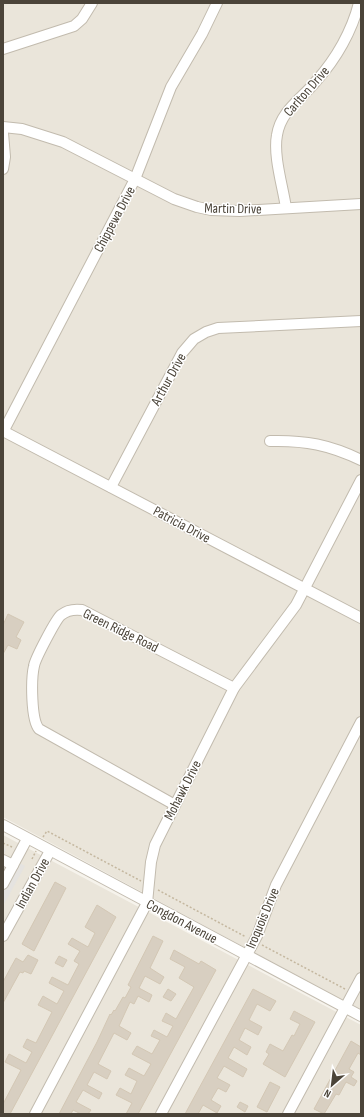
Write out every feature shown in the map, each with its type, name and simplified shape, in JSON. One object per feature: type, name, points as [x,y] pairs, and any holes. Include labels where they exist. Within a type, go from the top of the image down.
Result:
[{"type":"street","points":[[3,49],[74,26],[82,19],[92,3]]},
{"type":"street","name":"Chippewa Drive","points":[[3,431],[135,179],[171,87],[202,34],[217,3]]},
{"type":"street","name":"Carlton Drive","points":[[286,208],[276,146],[279,125],[285,113],[311,88],[328,66],[352,25],[359,3]]},
{"type":"street","name":"Martin Drive","points":[[3,127],[36,132],[64,142],[174,199],[211,210],[240,211],[361,204]]},
{"type":"street","points":[[3,133],[5,157],[3,169]]},
{"type":"street","name":"Arthur Drive","points":[[111,487],[178,359],[194,339],[206,332],[218,328],[361,321]]},
{"type":"street","name":"Patricia Drive","points":[[3,431],[361,618]]},
{"type":"street","points":[[270,441],[320,444],[336,448],[361,460]]},
{"type":"street","name":"Mohawk Drive","points":[[34,1114],[147,903],[153,851],[234,688],[289,616],[305,589],[361,480]]},
{"type":"street","name":"Green Ridge Road","points":[[175,805],[39,729],[34,718],[33,670],[37,659],[61,615],[71,610],[82,610],[234,688]]},
{"type":"street","name":"Iroquois Drive","points":[[161,1114],[262,926],[276,885],[361,722]]},
{"type":"street","name":"Congdon Avenue","points":[[3,825],[361,1016]]},
{"type":"street","points":[[3,884],[27,839]]},
{"type":"street","name":"Indian Drive","points":[[3,936],[50,851]]},
{"type":"street","points":[[3,860],[13,865]]},
{"type":"street","points":[[288,1114],[361,978]]},
{"type":"path","points":[[43,838],[47,831],[138,880]]},
{"type":"path","points":[[3,843],[16,849]]},
{"type":"path","points":[[32,859],[36,851]]},
{"type":"path","points":[[158,890],[249,938]]},
{"type":"path","points":[[260,944],[346,990]]},
{"type":"shaded area","points":[[3,3],[361,3],[361,1010],[3,817]]},
{"type":"shaded area","points":[[3,835],[361,1025],[361,1114],[3,1114]]},
{"type":"shaded area","points":[[3,848],[6,849],[4,854],[25,866],[3,906],[4,871]]},
{"type":"building","points":[[8,614],[24,622],[16,637],[21,640],[17,649],[8,645],[3,654],[3,625]]},
{"type":"building","points":[[55,882],[66,888],[34,951],[22,944]]},
{"type":"building","points":[[97,905],[116,917],[10,1114],[3,1114],[3,1104],[21,1070],[5,1062],[9,1054],[26,1063],[32,1052],[23,1047],[27,1039],[36,1043],[52,1012],[38,1005],[43,996],[57,1004],[64,991],[49,983],[52,977],[68,985],[79,964],[74,961],[80,951],[68,944],[72,938],[88,947],[95,933],[85,927]]},
{"type":"building","points":[[153,936],[163,941],[150,968],[164,977],[160,984],[145,976],[139,988],[152,995],[149,1002],[138,996],[134,1004],[130,1002],[119,1026],[131,1033],[127,1040],[114,1033],[98,1064],[111,1071],[107,1079],[94,1072],[87,1085],[102,1093],[99,1099],[83,1090],[76,1102],[91,1110],[88,1114],[81,1114],[73,1110],[71,1114],[59,1114],[110,1014],[111,1015],[114,1010],[115,1011],[131,987],[128,985]]},
{"type":"building","points":[[174,950],[199,964],[201,961],[216,970],[138,1114],[126,1114],[132,1103],[116,1095],[120,1088],[131,1094],[137,1081],[125,1075],[129,1068],[144,1076],[151,1064],[132,1054],[137,1046],[152,1054],[160,1040],[151,1036],[154,1030],[167,1037],[173,1026],[162,1021],[166,1013],[176,1019],[194,987],[179,978],[185,967],[170,959]]},
{"type":"building","points":[[28,955],[38,960],[31,974],[24,971],[23,973],[20,972],[3,1003],[3,982],[16,958],[23,962]]},
{"type":"building","points":[[59,956],[67,960],[63,967],[55,963]]},
{"type":"building","points":[[168,989],[176,994],[171,1001],[163,997]]},
{"type":"building","points":[[253,989],[276,1001],[270,1011],[257,1004],[249,1020],[262,1027],[258,1035],[245,1028],[239,1040],[251,1047],[247,1055],[234,1047],[228,1058],[247,1069],[243,1077],[224,1066],[217,1078],[230,1085],[226,1092],[218,1088],[211,1100],[221,1106],[217,1113],[203,1105],[198,1114],[185,1114]]},
{"type":"building","points":[[294,1011],[315,1022],[285,1077],[263,1064],[269,1054],[266,1052],[270,1044],[283,1051],[292,1035],[294,1036],[300,1024],[290,1019]]},
{"type":"building","points":[[351,1041],[361,1047],[361,1055],[358,1053],[349,1069],[354,1072],[351,1077],[357,1081],[354,1086],[346,1082],[339,1095],[336,1094],[324,1114],[314,1109]]},
{"type":"building","points":[[270,1082],[280,1087],[267,1112],[257,1107]]},
{"type":"building","points":[[240,1102],[248,1106],[245,1112],[237,1107]]}]
